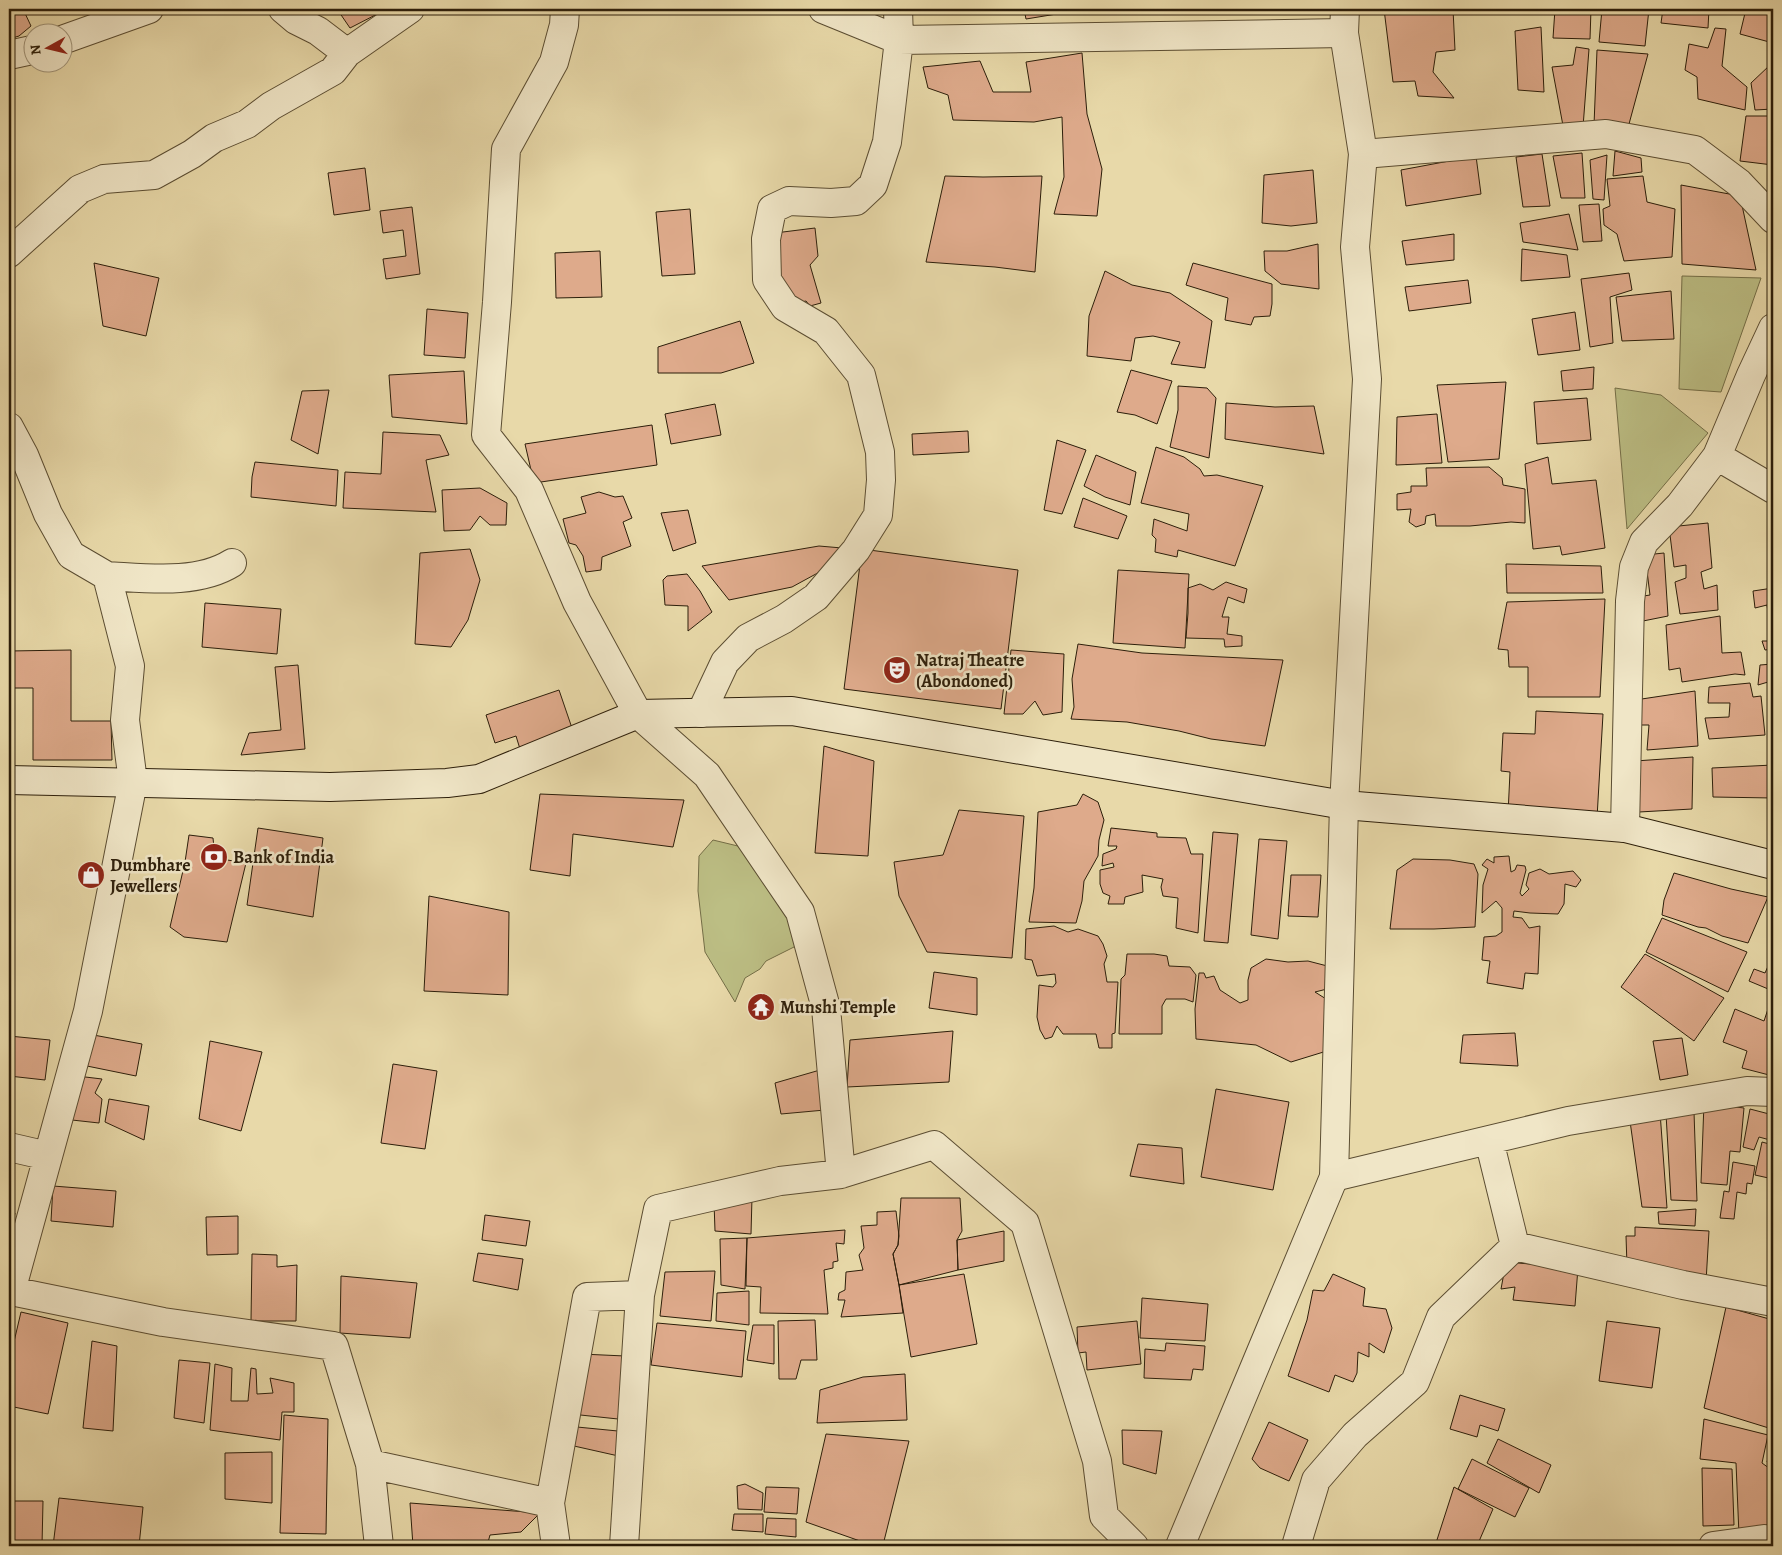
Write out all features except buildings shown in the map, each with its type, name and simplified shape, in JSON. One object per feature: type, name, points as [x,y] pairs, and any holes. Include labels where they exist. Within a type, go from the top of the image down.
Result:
[{"type":"street","points":[[72,36],[149,9]]},
{"type":"street","points":[[283,9],[296,20],[318,31],[347,53]]},
{"type":"street","points":[[9,253],[80,189],[104,179],[154,175],[192,154],[214,138],[247,124],[271,106],[333,71],[347,53],[410,9]]},
{"type":"street","points":[[565,9],[564,25],[554,62],[506,149],[497,302],[486,435],[529,490],[577,602],[638,714],[706,775],[800,912],[826,1008],[842,1174]]},
{"type":"street","points":[[823,9],[899,40],[1344,21],[1363,154],[1355,247],[1367,379],[1344,805],[1334,1177],[1180,1546]]},
{"type":"street","points":[[701,713],[725,662],[748,638],[784,619],[816,597],[856,550],[878,515],[881,480],[880,452],[861,375],[826,331],[785,307],[766,280],[766,239],[772,209],[789,201],[831,203],[856,201],[873,184],[887,142],[899,40],[898,9]]},
{"type":"street","points":[[9,54],[22,52]]},
{"type":"street","points":[[1363,154],[1606,134],[1695,150],[1738,183],[1773,219]]},
{"type":"street","points":[[1625,828],[1630,601],[1634,567],[1644,542],[1680,505],[1717,456],[1773,328]]},
{"type":"street","points":[[9,427],[24,454],[48,514],[72,555],[107,576],[167,580],[206,574],[232,563]]},
{"type":"street","points":[[1717,456],[1773,489]]},
{"type":"street","points":[[107,576],[130,666],[125,720],[133,782],[88,1011],[10,1294],[163,1322],[334,1346],[370,1464],[379,1546]]},
{"type":"street","points":[[9,780],[330,787],[448,783],[479,779],[638,714],[792,711],[1344,805],[1625,828],[1773,865]]},
{"type":"street","points":[[1334,1177],[1568,1121],[1747,1091],[1773,1092]]},
{"type":"street","points":[[1489,1140],[1515,1246]]},
{"type":"street","points":[[624,1546],[640,1295],[658,1209],[780,1181],[842,1174],[934,1145],[1025,1223],[1097,1461],[1104,1516],[1134,1546]]},
{"type":"street","points":[[9,1147],[48,1156]]},
{"type":"street","points":[[1515,1246],[1683,1285],[1773,1302]]},
{"type":"street","points":[[1296,1546],[1316,1480],[1354,1435],[1415,1382],[1441,1317],[1515,1246]]},
{"type":"street","points":[[556,1546],[550,1503],[587,1297],[640,1295]]},
{"type":"street","points":[[370,1464],[550,1503]]},
{"type":"street","points":[[1713,1546],[1764,1539],[1773,1541]]},
{"type":"green space","points":[[1682,276],[1761,278],[1721,392],[1679,389]]},
{"type":"green space","points":[[1615,388],[1661,395],[1708,433],[1627,529]]},
{"type":"green space","points":[[713,840],[742,847],[762,864],[800,940],[794,947],[766,961],[760,969],[745,978],[735,1002],[705,952],[698,891],[699,856]]},
{"type":"place","name":"Natraj Theatre (Abondoned)","points":[[897,670]]},
{"type":"place","name":"Bank of India","points":[[214,857]]},
{"type":"place","name":"Dumbhare Jewellers","points":[[91,875]]},
{"type":"place","name":"Munshi Temple","points":[[761,1007]]}]
